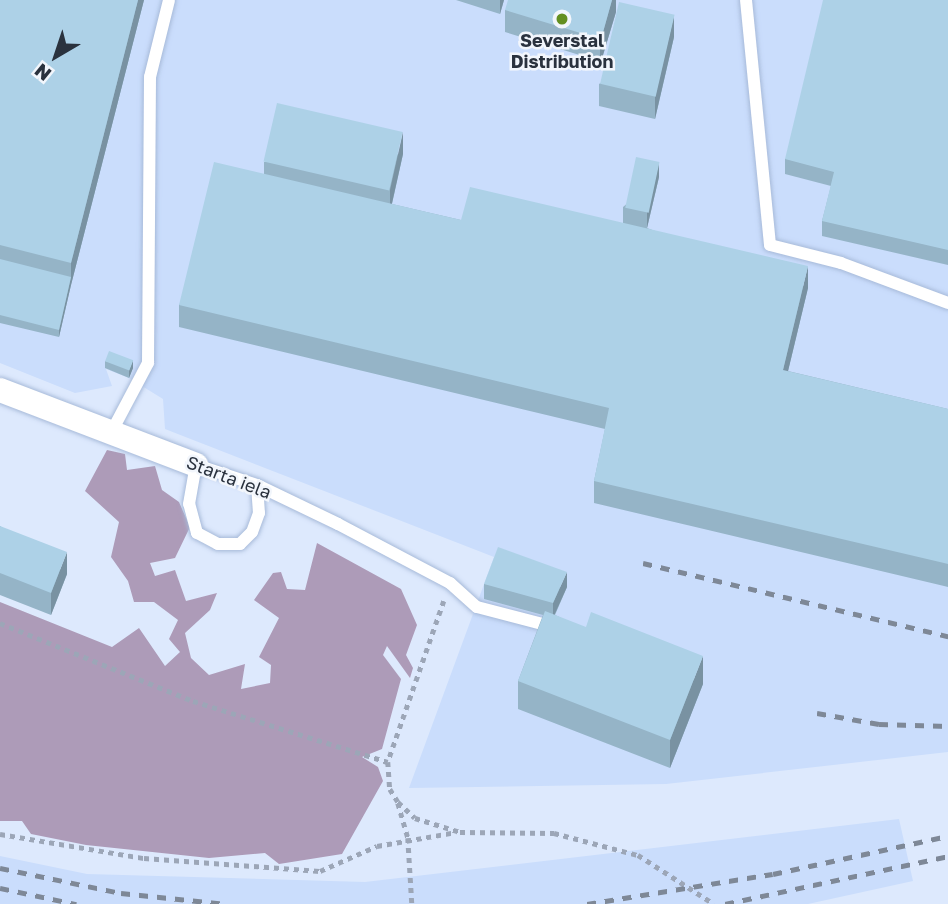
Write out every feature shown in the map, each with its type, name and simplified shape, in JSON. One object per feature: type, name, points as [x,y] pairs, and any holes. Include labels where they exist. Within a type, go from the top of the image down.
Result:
[{"type":"street","name":"Starta iela","points":[[0,390],[196,465]]},
{"type":"lane","points":[[112,431],[148,363],[150,77],[169,0]]},
{"type":"lane","points":[[746,0],[770,245],[841,263],[948,303]]},
{"type":"lane","points":[[196,465],[189,504],[197,533],[218,544],[240,544],[252,533],[259,513],[257,485]]},
{"type":"lane","name":"Starta iela","points":[[196,465],[257,485],[450,583],[477,607],[565,630]]},
{"type":"path","points":[[450,583],[388,762],[390,789],[398,802],[415,818],[460,832]]},
{"type":"path","points":[[0,623],[193,701],[388,762]]},
{"type":"path","points":[[398,802],[408,838],[412,904]]},
{"type":"path","points":[[0,834],[144,858],[320,871],[408,838],[460,832],[554,833],[638,855],[715,904]]},
{"type":"shaded area","points":[[0,0],[948,0],[948,752],[666,784],[409,788],[494,557],[165,429],[163,399],[129,378],[106,369],[112,386],[75,393],[0,363]]},
{"type":"shaded area","points":[[107,450],[125,454],[127,470],[155,466],[162,490],[179,502],[190,527],[175,558],[150,563],[155,576],[175,570],[186,601],[217,593],[210,610],[185,633],[191,658],[209,675],[245,664],[241,689],[270,683],[271,665],[259,657],[279,618],[254,600],[273,573],[281,572],[287,589],[305,590],[317,543],[401,589],[417,625],[406,655],[413,668],[410,678],[387,646],[383,655],[401,679],[382,749],[362,757],[378,767],[383,781],[342,854],[279,864],[265,853],[209,858],[86,845],[31,834],[22,821],[0,821],[0,602],[112,647],[139,628],[165,666],[180,652],[169,639],[178,620],[154,602],[134,602],[128,581],[111,557],[119,522],[85,491]]},
{"type":"shaded area","points":[[899,819],[913,881],[808,904],[0,904],[0,856],[87,874],[365,882]]},
{"type":"building","points":[[0,0],[138,0],[71,263],[0,245]]},
{"type":"building","points":[[508,0],[612,0],[600,43],[586,38],[587,35],[505,10]]},
{"type":"building","points":[[823,0],[948,0],[948,250],[822,221],[834,172],[785,159]]},
{"type":"building","points":[[619,2],[675,15],[656,97],[600,84]]},
{"type":"building","points":[[277,103],[403,132],[389,190],[264,161]]},
{"type":"building","points":[[636,157],[659,162],[649,213],[625,208]]},
{"type":"building","points":[[214,162],[461,220],[470,187],[808,266],[783,370],[948,409],[948,564],[594,481],[609,408],[179,305]]},
{"type":"building","points":[[0,259],[71,277],[59,330],[0,315]]},
{"type":"building","points":[[109,351],[133,360],[129,371],[105,361]]},
{"type":"building","points":[[0,526],[67,552],[51,593],[0,573]]},
{"type":"building","points":[[498,547],[567,572],[553,603],[484,584]]},
{"type":"building","points":[[545,611],[586,627],[591,612],[703,656],[670,740],[518,681]]},
{"type":"railway","points":[[643,563],[948,636]]},
{"type":"railway","points":[[817,713],[879,724],[948,726]]},
{"type":"railway","points":[[587,904],[773,874],[948,836]]},
{"type":"railway","points":[[725,904],[948,856]]},
{"type":"railway","points":[[0,868],[121,893],[226,904]]},
{"type":"railway","points":[[0,888],[76,904]]},
{"type":"place","name":"Severstal Distribution","points":[[562,19]]}]
